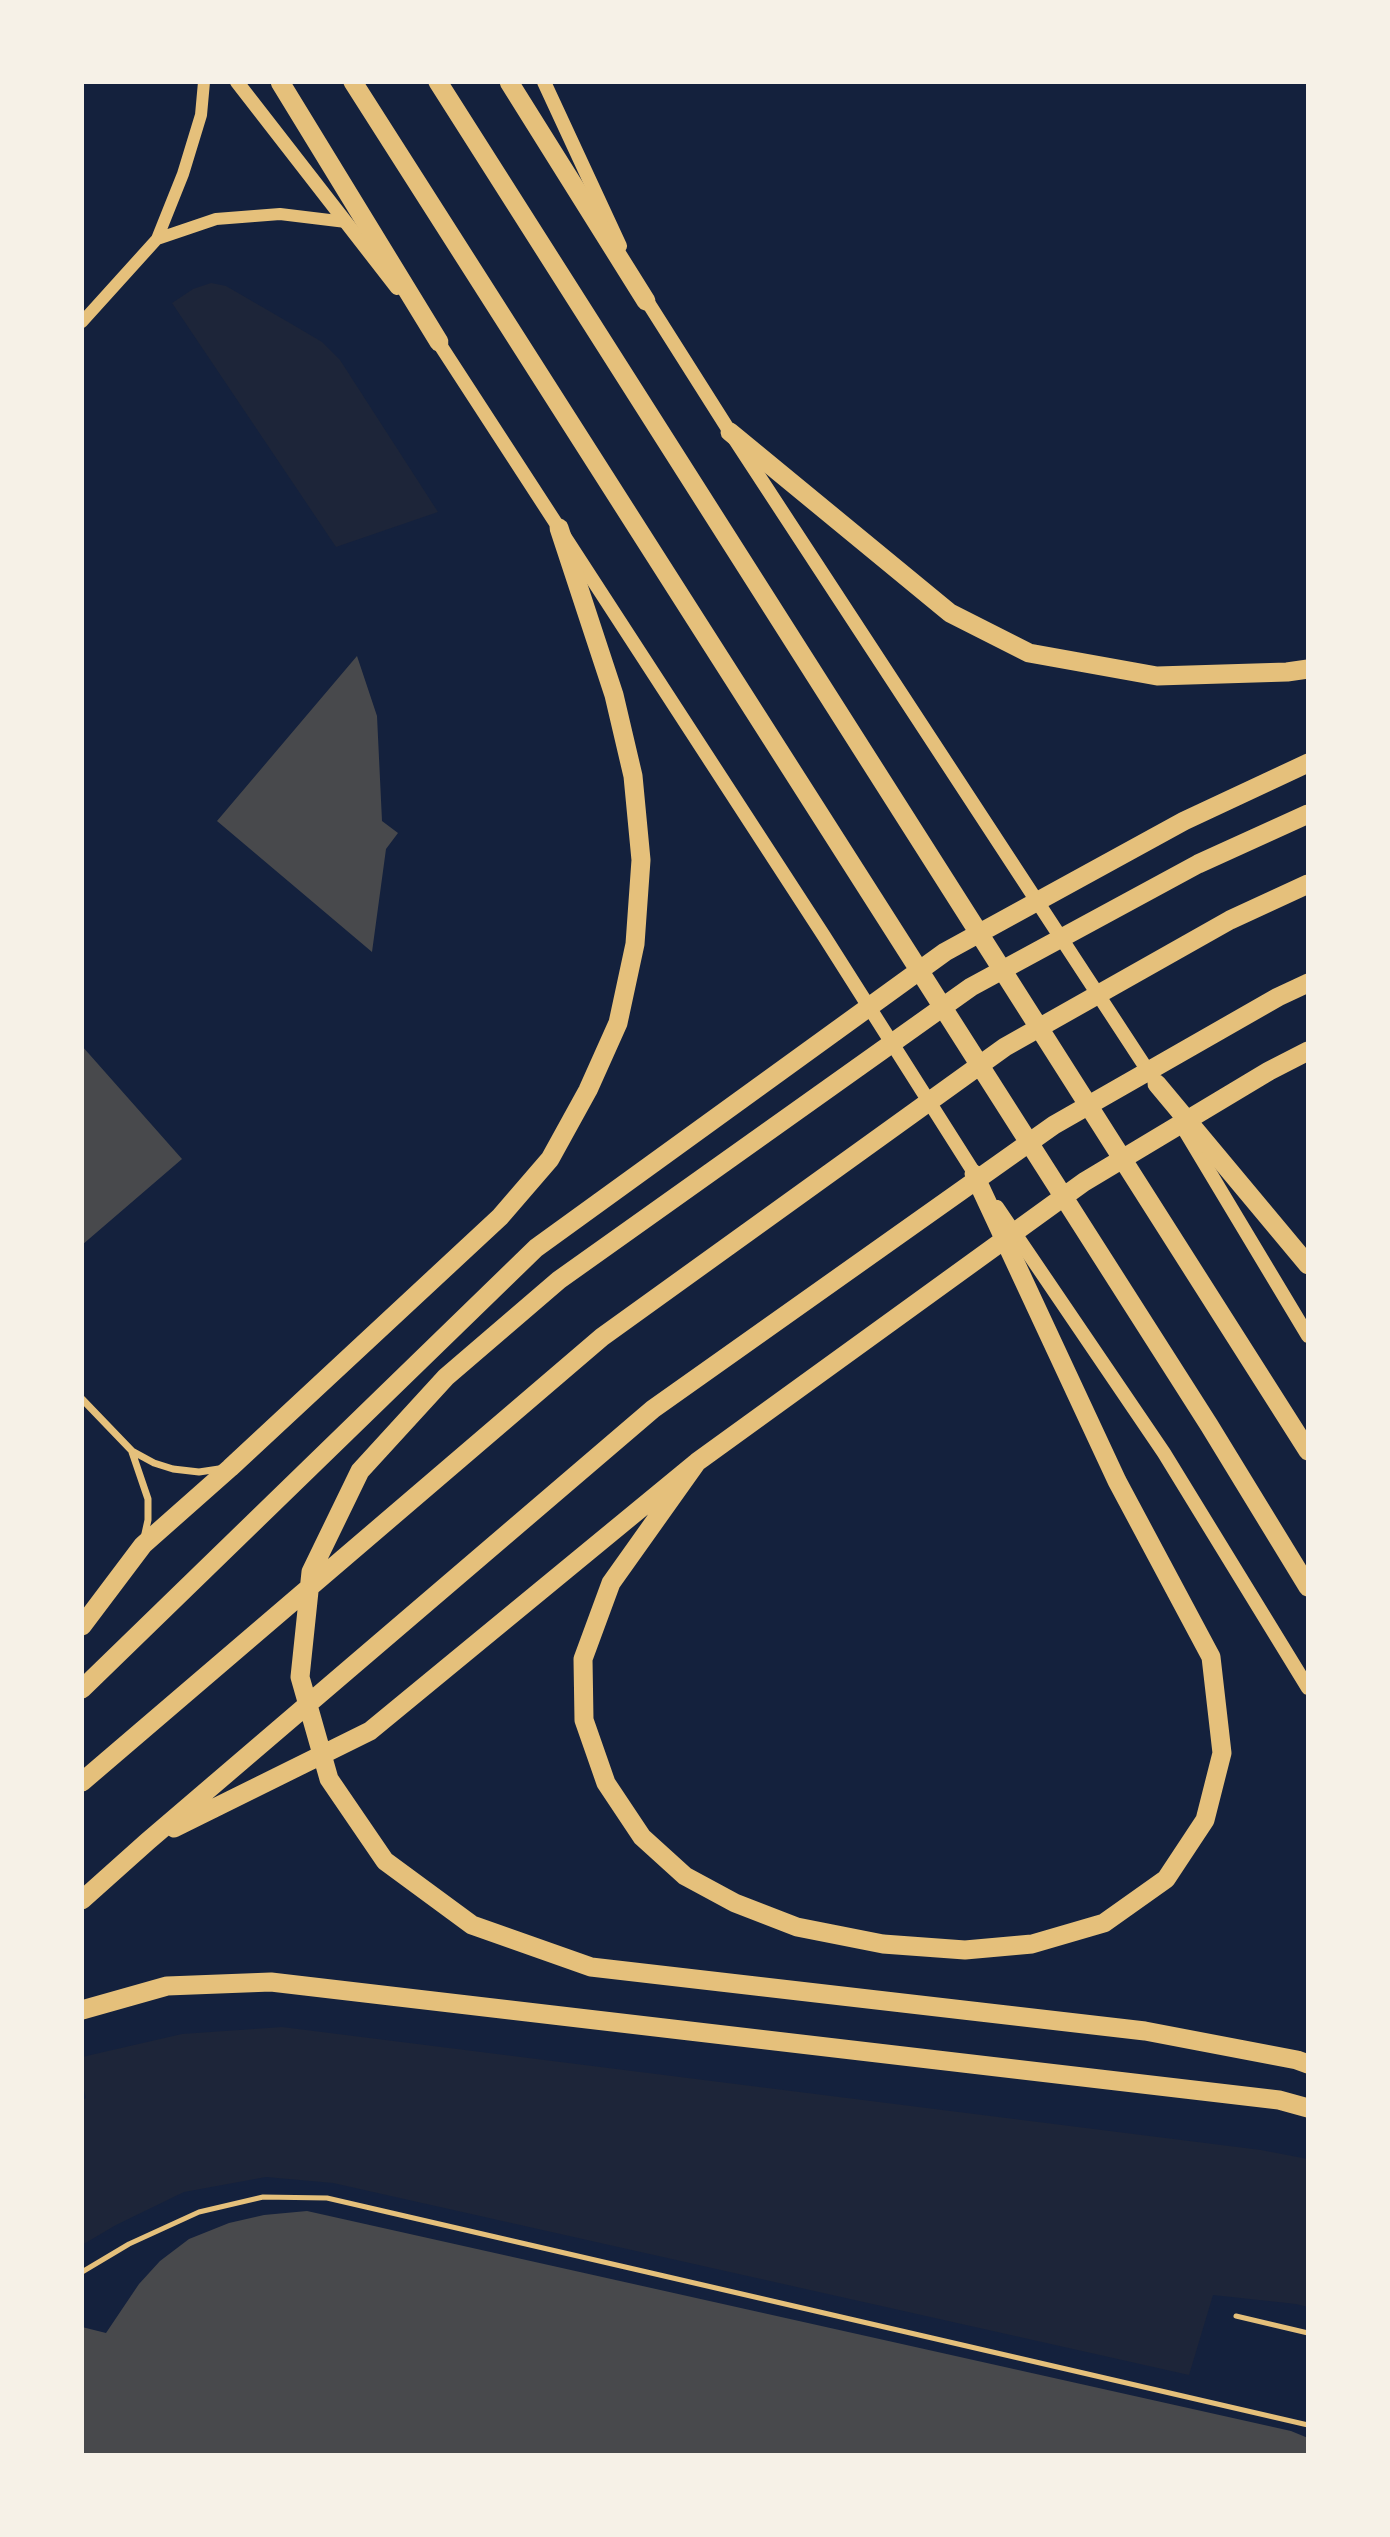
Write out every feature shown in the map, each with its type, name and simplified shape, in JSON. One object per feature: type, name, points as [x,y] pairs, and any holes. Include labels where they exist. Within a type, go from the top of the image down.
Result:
[{"type":"highway","points":[[280,82],[439,342]]},
{"type":"highway","points":[[353,82],[1209,1425],[1308,1587]]},
{"type":"highway","points":[[438,82],[1308,1451]]},
{"type":"highway","points":[[509,82],[646,301]]},
{"type":"highway","points":[[730,432],[950,613],[1029,653],[1157,676],[1287,672],[1308,668]]},
{"type":"highway","points":[[82,1626],[143,1545],[230,1468],[500,1217],[550,1159],[588,1090],[618,1023],[635,944],[641,860],[633,776],[614,695],[559,528]]},
{"type":"highway","points":[[82,1689],[536,1248],[945,952],[1184,821],[1308,763]]},
{"type":"highway","points":[[1308,814],[1198,864],[971,987],[559,1280],[446,1377],[360,1471],[311,1572],[300,1677],[329,1779],[385,1861],[472,1925],[591,1967],[1145,2031],[1308,2064]]},
{"type":"highway","points":[[82,1782],[602,1337],[1005,1047],[1230,920],[1308,884]]},
{"type":"highway","points":[[82,1900],[653,1409],[1054,1125],[1278,997],[1308,983]]},
{"type":"highway","points":[[148,1841],[370,1731],[696,1462],[1084,1182],[1269,1071],[1308,1051]]},
{"type":"highway","points":[[1157,1084],[1308,1265]]},
{"type":"highway","points":[[696,1462],[611,1583],[583,1659],[584,1720],[606,1783],[642,1837],[685,1877],[735,1903],[797,1927],[883,1944],[965,1950],[1032,1944],[1104,1923],[1166,1879],[1205,1820],[1222,1753],[1211,1657],[1117,1481],[974,1174]]},
{"type":"highway","points":[[82,2010],[167,1986],[271,1982],[1279,2100],[1308,2108]]},
{"type":"main road","points":[[237,82],[439,342],[824,936],[974,1174],[1164,1453],[1308,1688]]},
{"type":"main road","points":[[544,82],[646,301],[1157,1084],[1308,1336]]},
{"type":"street","points":[[82,322],[157,239],[183,174],[201,115],[204,82]]},
{"type":"street","points":[[157,239],[216,219],[280,214],[346,222]]},
{"type":"street","points":[[82,1399],[132,1451],[154,1464],[199,1472],[230,1468]]},
{"type":"street","points":[[132,1451],[148,1499],[148,1520],[143,1545]]},
{"type":"lane","points":[[82,2272],[129,2244],[199,2212],[263,2197],[327,2197],[1308,2424]]},
{"type":"lane","points":[[1236,2316],[1308,2333]]},
{"type":"shaded area","points":[[211,283],[226,286],[322,342],[340,360],[438,512],[336,547],[172,303],[193,289]]},
{"type":"shaded area","points":[[282,2027],[1261,2150],[1308,2159],[1308,2307],[1213,2295],[1189,2375],[333,2183],[266,2177],[184,2192],[82,2245],[82,2100],[86,2098],[82,2084],[82,2057],[182,2034]]},
{"type":"building","points":[[357,656],[377,716],[382,821],[398,833],[386,849],[372,952],[217,821]]},
{"type":"building","points":[[82,1046],[182,1159],[82,1245]]},
{"type":"building","points":[[307,2211],[1291,2431],[1308,2438],[1308,2455],[82,2455],[82,2327],[106,2333],[139,2284],[160,2261],[189,2239],[229,2223],[264,2215]]}]
